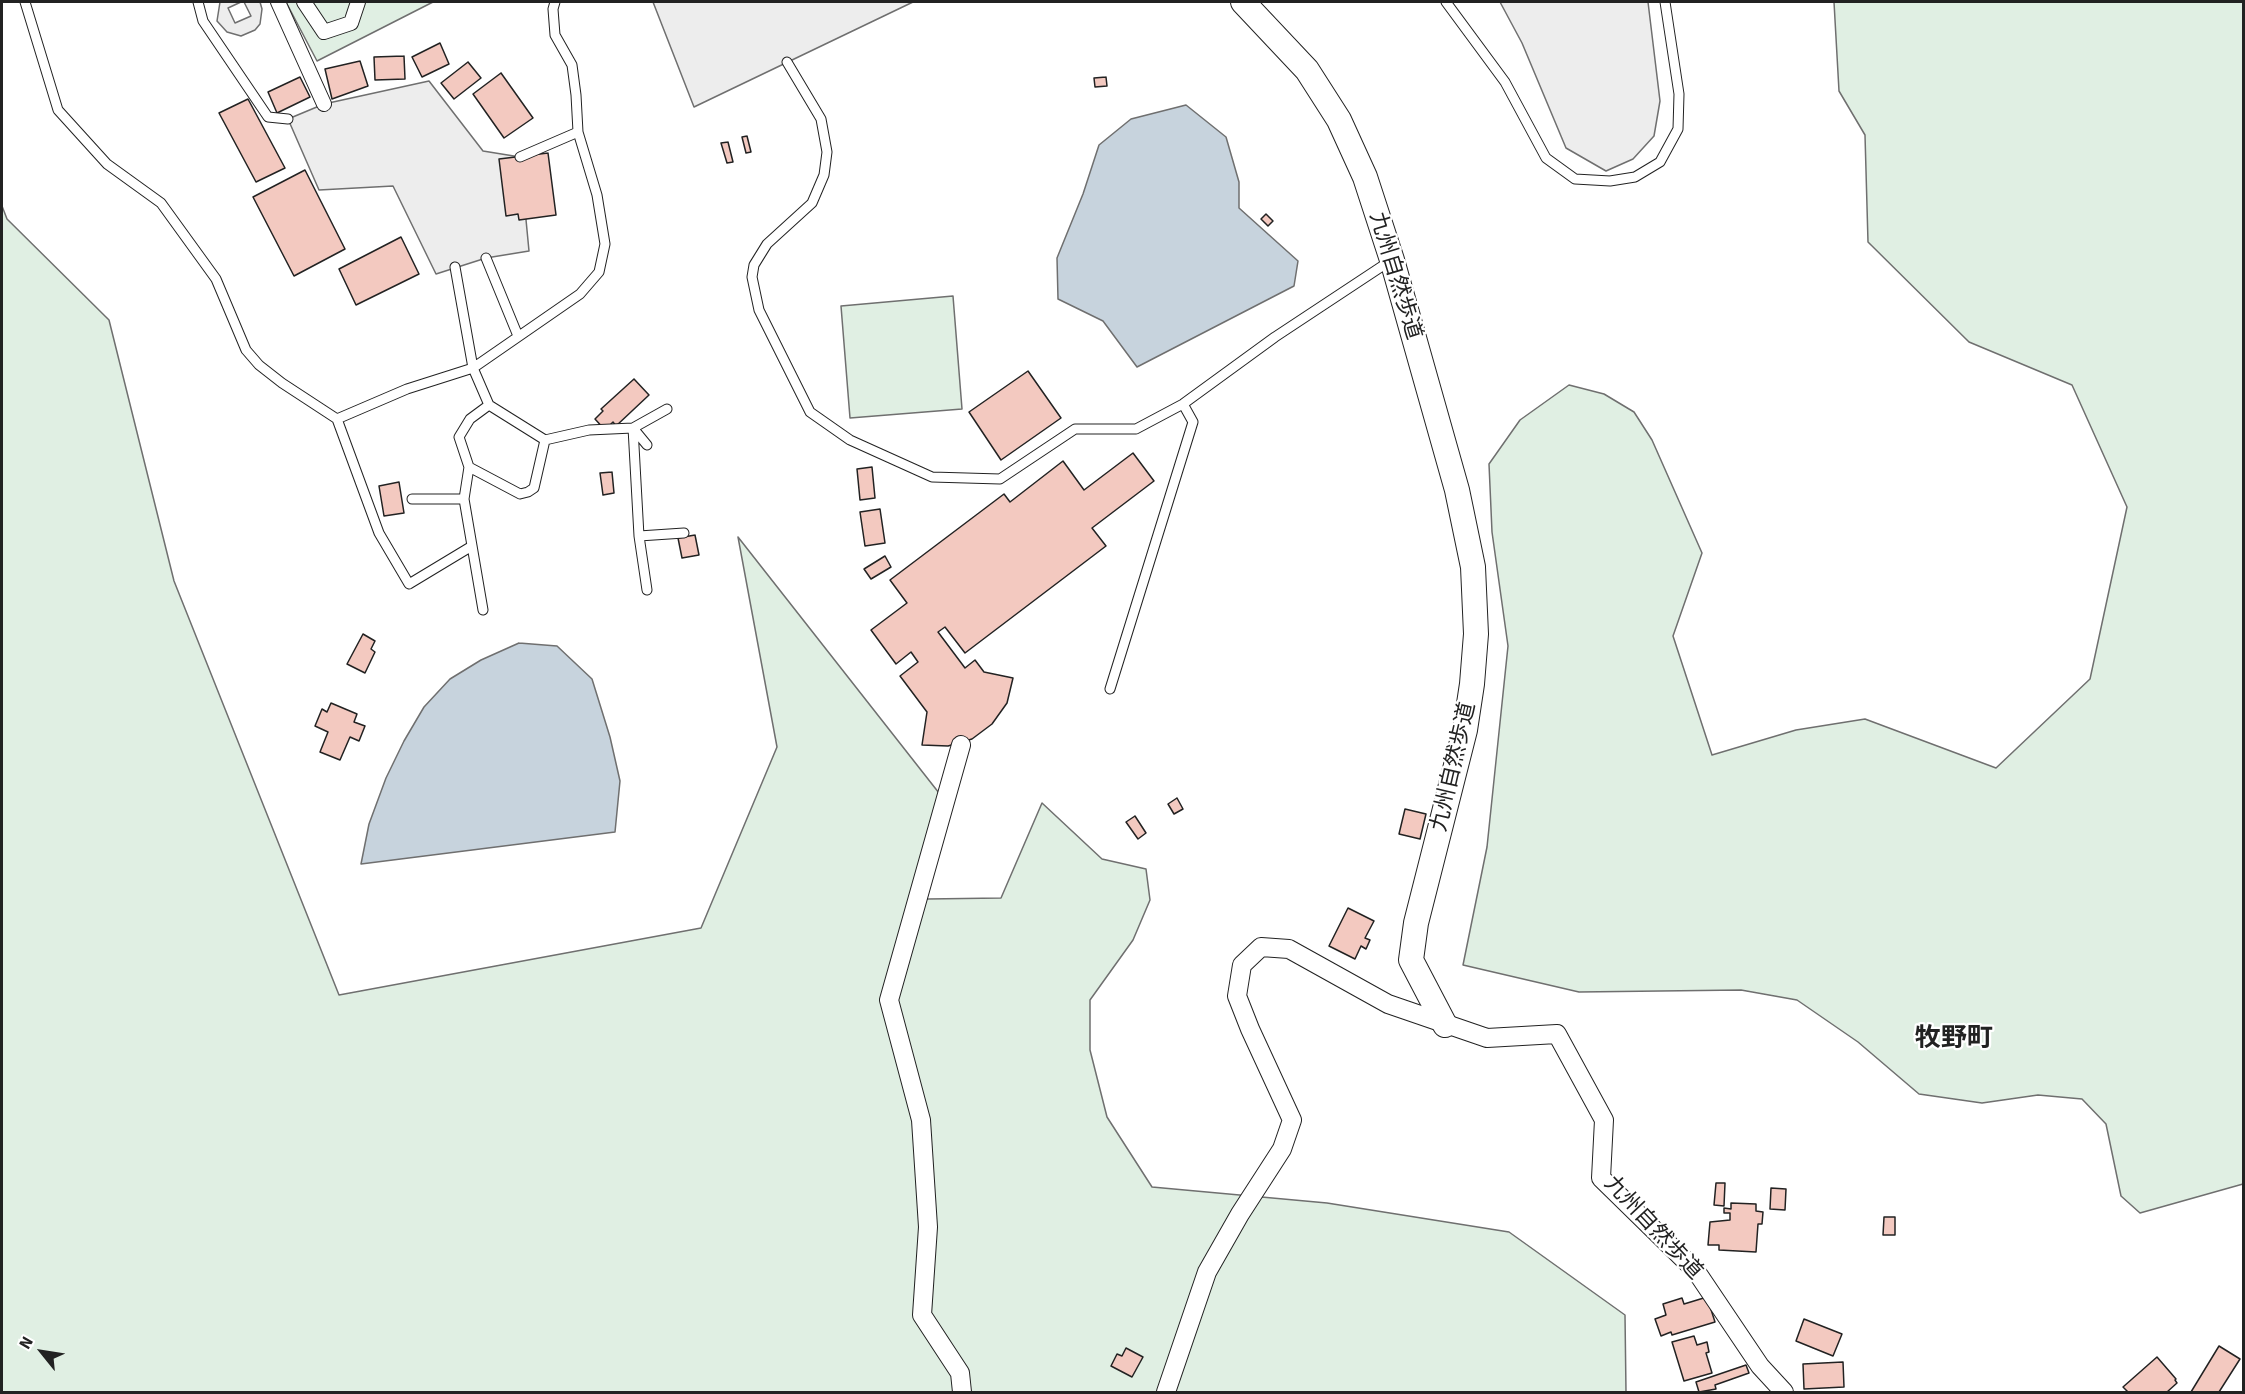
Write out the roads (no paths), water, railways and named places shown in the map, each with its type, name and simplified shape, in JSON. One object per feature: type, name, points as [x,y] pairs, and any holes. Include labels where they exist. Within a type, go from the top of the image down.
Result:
[{"type":"street","points":[[278,2],[324,105]]},
{"type":"street","points":[[303,2],[324,32],[351,23],[358,2]]},
{"type":"street","name":"九州自然歩道","points":[[1243,2],[1307,69],[1339,120],[1365,177],[1392,260],[1457,490],[1473,567],[1476,634],[1465,730],[1416,923],[1411,960],[1445,1025],[1487,1038],[1557,1034],[1604,1120],[1601,1178],[1696,1271],[1760,1366],[1784,1392]]},
{"type":"street","points":[[961,745],[889,1000],[921,1120],[928,1227],[922,1315],[960,1373],[962,1392]]},
{"type":"street","points":[[1166,1392],[1207,1272],[1240,1214],[1282,1149],[1292,1120],[1237,996],[1242,965],[1261,947],[1289,949],[1388,1004],[1445,1025]]},
{"type":"lane","points":[[25,2],[58,110],[107,164],[161,203],[216,279],[246,350],[259,365],[337,419],[379,533],[409,585],[472,546]]},
{"type":"lane","points":[[198,2],[203,21],[268,117],[288,119]]},
{"type":"lane","points":[[337,419],[406,388],[473,368],[580,294],[598,272],[605,244],[597,195],[578,132],[572,65],[555,35],[553,9],[555,2]]},
{"type":"lane","points":[[1446,2],[1505,82],[1546,158],[1575,179],[1610,181],[1635,177],[1660,162],[1678,129],[1679,94],[1665,2]]},
{"type":"lane","points":[[788,62],[821,119],[827,152],[824,175],[812,202],[759,254],[754,265],[752,277],[759,310],[810,412],[849,440],[932,477],[1000,479],[1075,429],[1136,429],[1183,404],[1275,337],[1392,260]]},
{"type":"lane","points":[[520,157],[578,132]]},
{"type":"lane","points":[[486,258],[518,336]]},
{"type":"lane","points":[[455,267],[473,368],[489,405],[545,440],[589,430],[633,428],[667,409]]},
{"type":"lane","points":[[1110,689],[1193,422],[1183,404]]},
{"type":"lane","points":[[483,610],[464,499],[469,467],[459,437],[470,419],[489,405]]},
{"type":"lane","points":[[633,428],[647,445]]},
{"type":"lane","points":[[633,428],[639,536],[647,590]]},
{"type":"lane","points":[[469,467],[520,494],[528,492],[534,488],[545,440]]},
{"type":"lane","points":[[412,499],[464,499]]},
{"type":"lane","points":[[639,536],[684,533]]},
{"type":"district","name":"牧野町","points":[[1954,1039]]}]
